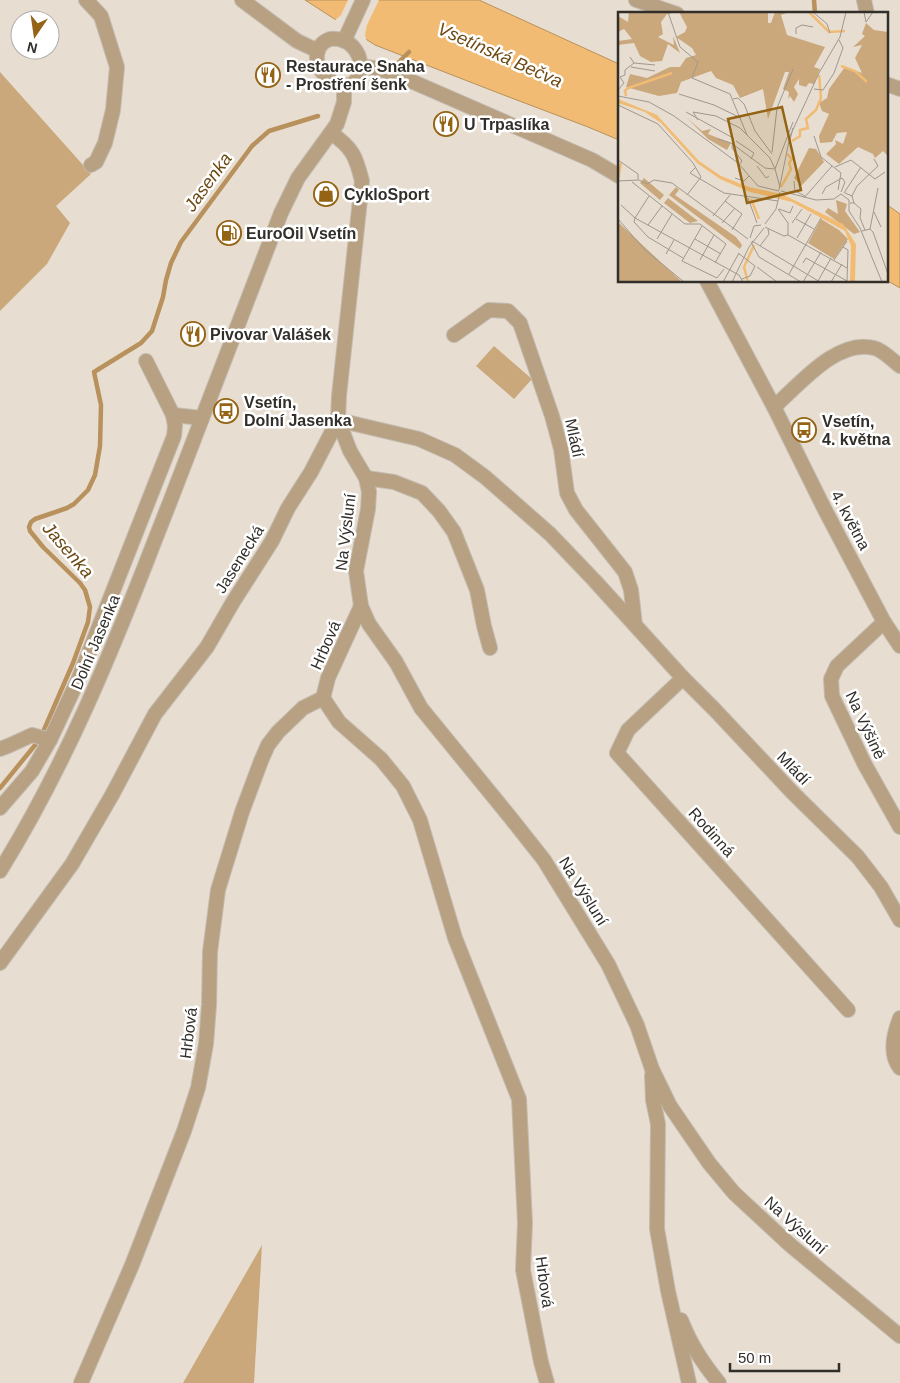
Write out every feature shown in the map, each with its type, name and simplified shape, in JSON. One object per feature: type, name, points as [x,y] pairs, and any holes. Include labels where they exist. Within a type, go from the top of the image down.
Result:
[{"type":"street","points":[[86,0],[101,16],[117,67],[113,110],[104,143],[96,162],[91,165]]},
{"type":"street","points":[[242,0],[297,41],[318,51]]},
{"type":"street","points":[[345,38],[363,0]]},
{"type":"street","points":[[636,0],[671,12]]},
{"type":"street","points":[[345,38],[357,52],[361,66],[357,80],[344,85],[333,82],[324,74],[318,62],[318,51],[327,40],[345,38]]},
{"type":"street","points":[[361,66],[379,69],[404,78],[592,160],[618,175]]},
{"type":"street","name":"Dolní Jasenka","points":[[0,871],[31,818],[84,714],[123,623],[292,188],[337,124],[343,109],[344,85]]},
{"type":"street","points":[[888,85],[900,89]]},
{"type":"street","name":"Jasenecká","points":[[0,963],[72,864],[112,795],[155,714],[208,647],[233,602],[272,541],[288,508],[311,472],[338,420],[362,182],[357,161],[349,147],[331,133]]},
{"type":"street","name":"4. května","points":[[708,282],[884,622],[900,646]]},
{"type":"street","name":"Mládí","points":[[454,335],[489,310],[508,311],[520,323],[552,416],[561,449],[567,493],[576,510],[625,572],[631,590],[635,625]]},
{"type":"street","points":[[774,408],[824,361],[847,350],[864,346],[877,348],[900,366]]},
{"type":"street","name":"Dolní Jasenka","points":[[0,808],[32,771],[44,738],[78,680],[174,436],[173,416],[146,361]]},
{"type":"street","points":[[173,416],[202,418]]},
{"type":"street","name":"Na Výsluní","points":[[338,420],[350,451],[366,478],[369,492],[368,509],[356,571],[361,606],[369,624],[396,662],[421,708],[544,860],[608,964],[637,1025],[652,1069],[670,1106],[709,1163],[734,1193],[789,1244],[900,1336]]},
{"type":"street","name":"Mládí","points":[[338,420],[419,439],[455,455],[485,477],[550,534],[683,678],[858,858],[881,887],[900,920]]},
{"type":"street","points":[[366,478],[394,482],[422,493],[439,510],[454,532],[477,590],[490,648]]},
{"type":"street","name":"Hrbová","points":[[80,1383],[132,1265],[184,1130],[198,1088],[206,1044],[210,952],[218,890],[242,812],[268,745],[278,732],[303,708],[322,698],[328,678],[361,606]]},
{"type":"street","name":"Na Výšině","points":[[884,622],[837,666],[831,679],[832,696],[864,763],[900,828]]},
{"type":"street","name":"Rodinná","points":[[683,678],[628,730],[617,753],[848,1010]]},
{"type":"street","name":"Hrbová","points":[[322,698],[338,722],[381,758],[403,786],[420,820],[455,938],[519,1099],[525,1223],[523,1270],[541,1362],[547,1383]]},
{"type":"street","points":[[0,749],[29,736],[44,738]]},
{"type":"street","points":[[900,1018],[893,1042],[896,1062],[900,1068]]},
{"type":"street","points":[[652,1069],[653,1100],[658,1124],[657,1229],[668,1290],[689,1383]]},
{"type":"street","points":[[668,1290],[689,1340],[705,1366],[719,1383]]},
{"type":"shaded area","points":[[0,72],[91,174],[56,206],[70,223],[47,264],[0,311]]},
{"type":"shaded area","points":[[494,346],[532,379],[514,399],[476,366]]},
{"type":"shaded area","points":[[262,1245],[254,1383],[183,1383]]},
{"type":"water","name":"Vsetínská Bečva","points":[[305,0],[479,0],[618,64],[618,140],[588,127],[375,45]]},
{"type":"water","points":[[888,205],[900,214],[900,288],[888,281]]},
{"type":"pier","points":[[348,0],[379,0],[367,25],[365,35],[367,42],[333,22],[341,15]]},
{"type":"waterway","points":[[814,0],[815,12]]},
{"type":"waterway","name":"Jasenka","points":[[399,62],[409,52]]},
{"type":"waterway","name":"Jasenka","points":[[0,788],[40,739],[73,663],[88,622],[90,607],[85,590],[43,547],[29,527],[35,519],[74,504],[88,490],[95,475],[100,446],[101,405],[94,372],[141,343],[152,331],[171,263],[181,242],[252,146],[269,131],[318,116]]},
{"type":"place","name":"Restaurace Snaha - Prostření šenk","points":[[268,75]]},
{"type":"place","name":"U Trpaslíka","points":[[446,124]]},
{"type":"place","name":"CykloSport","points":[[326,194]]},
{"type":"place","name":"EuroOil Vsetín","points":[[229,233]]},
{"type":"place","name":"Pivovar Valášek","points":[[193,334]]},
{"type":"place","name":"Vsetín, Dolní Jasenka","points":[[226,411]]},
{"type":"place","name":"Vsetín, 4. května","points":[[804,430]]}]
